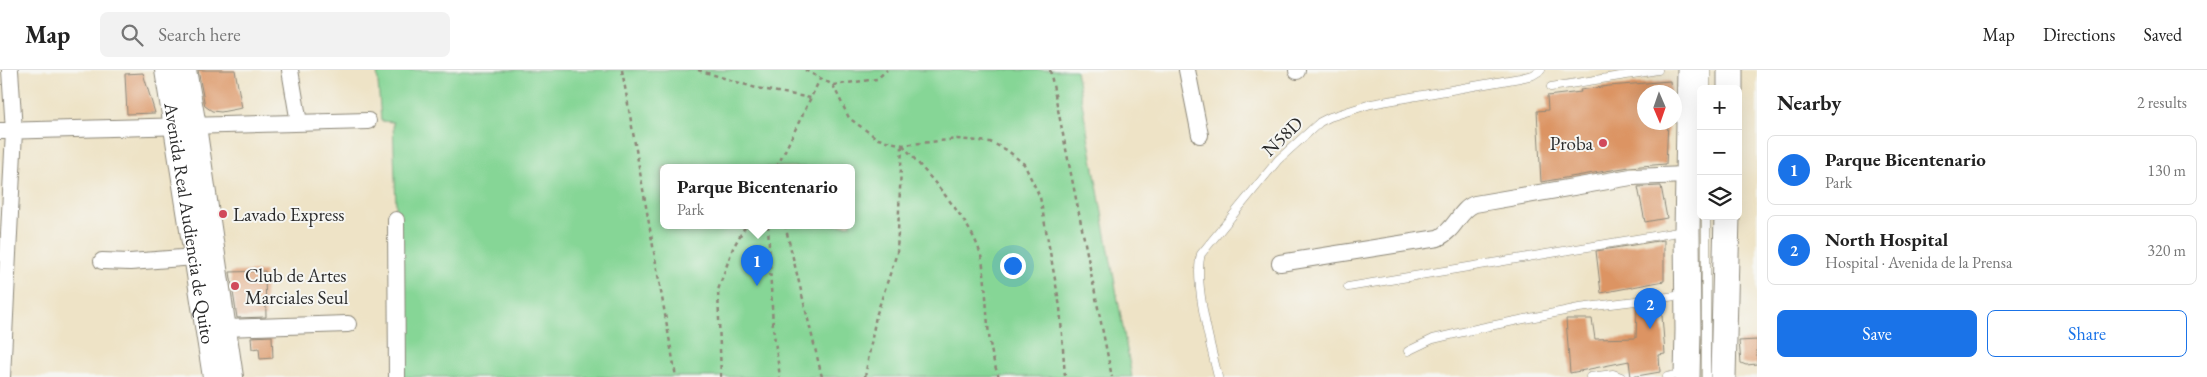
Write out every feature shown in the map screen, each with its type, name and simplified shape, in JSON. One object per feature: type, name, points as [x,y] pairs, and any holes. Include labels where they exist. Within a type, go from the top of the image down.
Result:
[{"type":"main road","name":"Avenida Real Audiencia de Quito","points":[[166,70],[185,127],[232,377]]},
{"type":"main road","name":"Avenida Real Audiencia de Quito","points":[[185,70],[185,127],[195,257],[214,377]]},
{"type":"main road","points":[[1688,376],[1688,294],[1696,224],[1688,175],[1690,70]]},
{"type":"main road","points":[[1730,70],[1730,85]]},
{"type":"main road","points":[[1723,377],[1727,220]]},
{"type":"street","points":[[2,377],[10,70]]},
{"type":"street","points":[[290,70],[299,123]]},
{"type":"street","points":[[1187,70],[1200,135]]},
{"type":"street","points":[[7,131],[368,122]]},
{"type":"street","points":[[1280,263],[1438,238],[1452,229],[1465,210],[1475,204],[1631,177],[1688,175]]},
{"type":"street","points":[[396,220],[397,377]]},
{"type":"street","points":[[102,261],[130,262],[195,257]]},
{"type":"street","points":[[224,328],[348,324]]},
{"type":"lane","name":"N58D","points":[[1218,377],[1205,318],[1199,268],[1201,254],[1278,160],[1320,122],[1353,109],[1456,88],[1520,78],[1533,75],[1541,70]]},
{"type":"lane","points":[[1551,87],[1658,70]]},
{"type":"lane","points":[[1688,376],[1697,70]]},
{"type":"lane","points":[[1706,70],[1706,85]]},
{"type":"lane","points":[[1348,287],[1696,224],[1688,376]]},
{"type":"lane","points":[[1408,351],[1433,338],[1480,328],[1579,308],[1688,294]]},
{"type":"lane","points":[[1590,377],[1606,374],[1620,377]]},
{"type":"path","points":[[622,70],[676,377]]},
{"type":"path","points":[[698,70],[756,88],[811,98]]},
{"type":"path","points":[[805,70],[833,85],[877,79],[887,70]]},
{"type":"path","points":[[1050,70],[1112,377]]},
{"type":"path","points":[[779,164],[820,79]]},
{"type":"path","points":[[833,85],[849,118],[878,139],[902,144],[957,139],[990,142],[1006,150],[1024,164],[1040,196],[1060,306],[1065,377]]},
{"type":"path","points":[[902,144],[968,226],[982,259],[989,337],[997,377]]},
{"type":"path","points":[[865,377],[876,316],[897,253],[902,144]]},
{"type":"path","points":[[722,377],[718,290],[733,248],[744,229]]},
{"type":"path","points":[[768,229],[773,327],[780,377]]},
{"type":"path","points":[[786,229],[822,377]]},
{"type":"green space","points":[[377,70],[1076,70],[1132,377],[402,377],[393,122],[381,121]]},
{"type":"building","points":[[198,70],[235,70],[242,108],[221,112],[212,111],[205,106]]},
{"type":"building","points":[[143,73],[155,113],[127,114],[125,74]]},
{"type":"building","name":"Proba","points":[[1670,81],[1670,85],[1637,85],[1637,130],[1668,130],[1666,164],[1629,167],[1541,182],[1537,111],[1548,110],[1547,96],[1609,86]]},
{"type":"building","points":[[1661,186],[1667,218],[1645,222],[1638,187]]},
{"type":"building","points":[[1664,240],[1664,281],[1601,293],[1596,251]]},
{"type":"building","points":[[265,271],[266,317],[237,318],[230,272]]},
{"type":"building","points":[[1661,303],[1665,354],[1659,355],[1660,372],[1631,377],[1629,361],[1570,373],[1566,319],[1592,319],[1595,339],[1636,338],[1637,306]]},
{"type":"building","points":[[272,336],[273,358],[260,359],[259,348],[252,349],[251,337]]},
{"type":"building","points":[[1757,340],[1757,364],[1746,365],[1741,363],[1739,341]]},
{"type":"place","name":"Proba","points":[[1603,143]]},
{"type":"place","name":"Lavado Express","points":[[223,214]]},
{"type":"place","name":"Club de Artes Marciales Seul","points":[[235,286]]},
{"type":"place","name":"Parque Bicentenario","points":[[757,286]]},
{"type":"place","name":"North Hospital","points":[[1650,329]]}]
